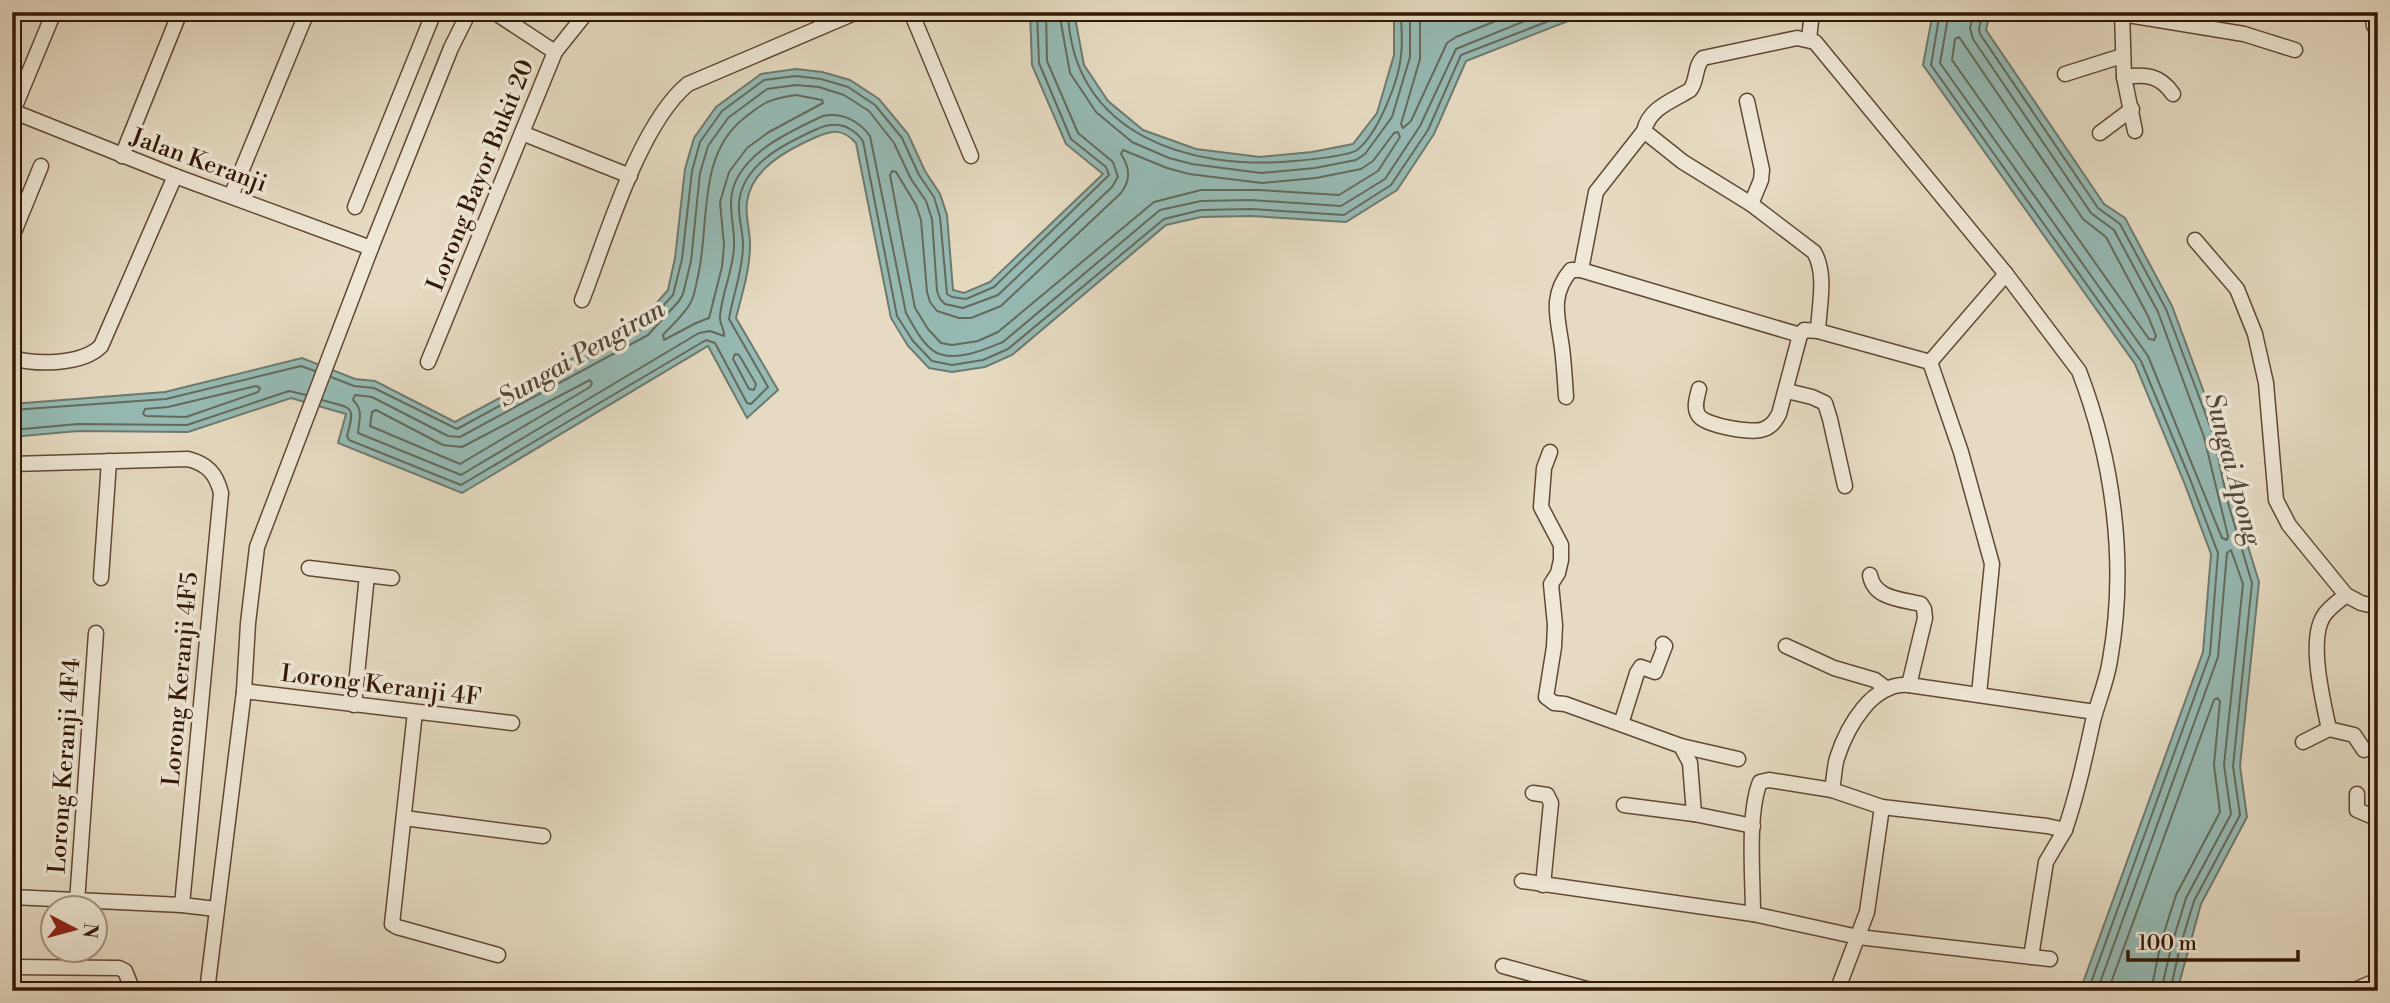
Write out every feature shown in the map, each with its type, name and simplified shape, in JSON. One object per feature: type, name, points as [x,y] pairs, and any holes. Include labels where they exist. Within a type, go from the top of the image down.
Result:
[{"type":"street","points":[[13,111],[54,12]]},
{"type":"street","points":[[122,156],[180,12]]},
{"type":"street","points":[[231,196],[307,12]]},
{"type":"street","points":[[355,207],[434,12]]},
{"type":"street","points":[[207,991],[244,691],[257,547],[371,248],[451,48],[469,12]]},
{"type":"street","points":[[494,12],[555,52]]},
{"type":"street","name":"Lorong Bayor Bukit 20","points":[[428,362],[555,52],[587,12]]},
{"type":"street","points":[[582,300],[630,176],[661,113],[673,96],[688,84],[857,12]]},
{"type":"street","points":[[911,12],[971,156]]},
{"type":"street","points":[[1809,39],[1812,12]]},
{"type":"street","points":[[2135,131],[2124,77],[2122,13],[2244,34],[2295,50]]},
{"type":"street","points":[[1581,270],[1596,192],[1644,131],[1646,121],[1656,110],[1690,90],[1697,66],[1703,58],[1797,38],[1809,39],[1815,42],[2006,274],[2079,372],[2102,448],[2114,514],[2118,560],[2110,661],[2065,830],[2046,862],[2031,957]]},
{"type":"street","points":[[2065,74],[2122,57]]},
{"type":"street","points":[[2124,77],[2143,74],[2158,78],[2173,94]]},
{"type":"street","points":[[1747,101],[1762,170],[1761,180],[1751,204]]},
{"type":"street","points":[[2100,133],[2132,109]]},
{"type":"street","name":"Jalan Keranji","points":[[13,111],[174,176],[371,248]]},
{"type":"street","points":[[1644,131],[1683,162],[1751,204],[1814,251],[1821,271],[1818,331]]},
{"type":"street","points":[[522,133],[630,176]]},
{"type":"street","points":[[12,237],[41,166]]},
{"type":"street","points":[[12,358],[36,362],[69,360],[96,352],[101,346],[174,176]]},
{"type":"street","points":[[2195,240],[2237,289],[2255,334],[2266,383],[2276,499],[2289,526],[2346,595],[2361,603],[2378,607]]},
{"type":"street","points":[[1566,397],[1562,348],[1555,311],[1564,279],[1572,270],[1581,270],[1800,335]]},
{"type":"street","points":[[1930,362],[2006,274]]},
{"type":"street","points":[[1699,389],[1695,404],[1698,415],[1707,422],[1760,431],[1772,425],[1779,414],[1800,335],[1804,330],[1818,331],[1930,362]]},
{"type":"street","points":[[1930,362],[1961,452],[1992,564],[1979,694]]},
{"type":"street","points":[[1787,391],[1825,403],[1845,486]]},
{"type":"street","points":[[1550,452],[1544,468],[1541,507],[1561,545],[1561,560],[1558,573],[1551,584],[1555,625],[1546,697],[1555,703],[1681,746],[1738,760]]},
{"type":"street","name":"Lorong Keranji 4F5","points":[[109,461],[187,459],[203,463],[218,481],[221,493],[182,905]]},
{"type":"street","points":[[12,464],[109,461],[101,579]]},
{"type":"street","points":[[309,568],[392,578]]},
{"type":"street","points":[[354,705],[367,575]]},
{"type":"street","points":[[1870,575],[1872,585],[1878,593],[1921,604],[1924,609],[1909,685]]},
{"type":"street","points":[[2329,729],[2318,677],[2318,628],[2325,614],[2346,595]]},
{"type":"street","name":"Lorong Keranji 4F4","points":[[79,894],[96,633]]},
{"type":"street","points":[[1621,724],[1637,673],[1641,667],[1655,672],[1665,652],[1663,644]]},
{"type":"street","points":[[1786,646],[1835,668],[1875,680],[1887,689]]},
{"type":"street","points":[[1832,790],[1836,760],[1847,732],[1870,701],[1887,689],[1909,685],[2095,712]]},
{"type":"street","name":"Lorong Keranji 4F","points":[[244,691],[512,723]]},
{"type":"street","points":[[415,712],[392,924],[498,955]]},
{"type":"street","points":[[2303,742],[2329,729],[2354,735],[2364,750]]},
{"type":"street","points":[[1681,746],[1690,763],[1694,814]]},
{"type":"street","points":[[1754,915],[1754,826],[1756,791],[1760,782],[1769,780],[1832,790],[1882,807],[2047,825],[2065,830]]},
{"type":"street","points":[[1533,793],[1547,795],[1551,803],[1542,885]]},
{"type":"street","points":[[2357,794],[2357,810],[2378,819]]},
{"type":"street","points":[[1624,805],[1694,814],[1754,826]]},
{"type":"street","points":[[1837,991],[1867,912],[1882,807]]},
{"type":"street","points":[[404,818],[544,836]]},
{"type":"street","points":[[1522,881],[1754,915],[1858,937],[2050,959]]},
{"type":"street","points":[[12,897],[38,899]]},
{"type":"street","points":[[108,903],[216,909]]},
{"type":"street","points":[[1503,966],[1594,991]]},
{"type":"street","points":[[12,967],[119,968],[125,971],[133,991]]},
{"type":"street","points":[[2352,991],[2378,980]]},
{"type":"water","points":[[1030,12],[1074,12],[1084,65],[1108,101],[1143,130],[1196,149],[1260,157],[1312,152],[1353,144],[1377,113],[1394,55],[1394,12],[1591,12],[1466,61],[1434,134],[1397,190],[1346,222],[1251,216],[1201,217],[1166,225],[1012,355],[985,367],[952,372],[929,368],[908,346],[891,318],[856,143],[846,135],[832,132],[793,148],[772,162],[755,180],[750,190],[747,202],[749,263],[736,318],[778,390],[747,418],[708,346],[462,493],[338,443],[346,414],[291,398],[188,432],[78,431],[12,437],[12,404],[165,392],[302,358],[355,379],[375,381],[455,422],[640,322],[668,290],[675,258],[685,169],[694,138],[716,107],[761,74],[796,69],[822,72],[850,80],[879,99],[908,134],[925,171],[940,194],[947,215],[953,290],[964,293],[990,282],[1103,174],[1066,144],[1032,65]]},
{"type":"water","points":[[1933,12],[1990,12],[1986,30],[2104,204],[2125,218],[2172,306],[2219,433],[2234,501],[2259,582],[2240,766],[2247,817],[2201,904],[2177,991],[2080,991],[2203,652],[2211,554],[2135,364],[1923,65]]},
{"type":"water label","name":"Sungai Pengiran","points":[[581,353]]},
{"type":"water label","name":"Sungai Apong","points":[[2234,469]]}]
